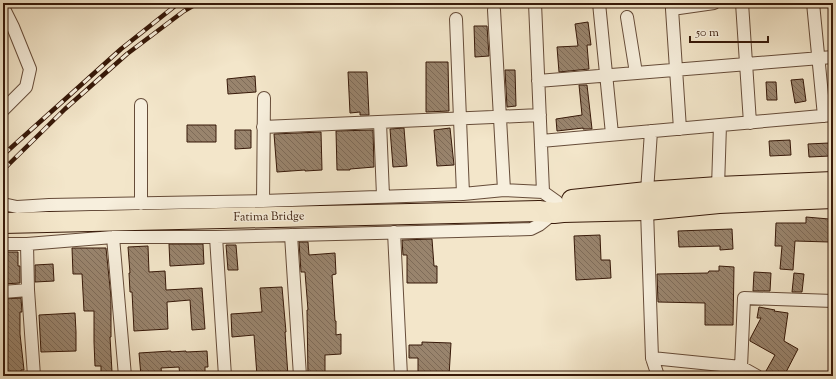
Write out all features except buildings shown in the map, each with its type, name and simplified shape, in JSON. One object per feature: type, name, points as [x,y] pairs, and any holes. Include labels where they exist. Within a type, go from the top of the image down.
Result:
[{"type":"main road","points":[[647,201],[718,187],[833,182]]},
{"type":"main road","points":[[647,201],[719,203],[833,198]]},
{"type":"main road","name":"Fatima Bridge","points":[[3,223],[545,206],[647,201]]},
{"type":"street","points":[[3,244],[27,244],[113,237],[458,232],[531,229],[539,225],[545,206],[534,3]]},
{"type":"street","points":[[599,3],[612,134]]},
{"type":"street","points":[[680,129],[672,9],[714,3]]},
{"type":"street","points":[[742,3],[750,123]]},
{"type":"street","points":[[541,141],[828,116],[818,58],[813,3]]},
{"type":"street","points":[[3,7],[30,69],[26,87],[3,110]]},
{"type":"street","points":[[494,10],[504,190]]},
{"type":"street","points":[[627,17],[636,73]]},
{"type":"street","points":[[456,19],[463,194]]},
{"type":"street","points":[[538,81],[833,57]]},
{"type":"street","points":[[263,201],[264,98]]},
{"type":"street","points":[[141,105],[141,204]]},
{"type":"street","points":[[264,127],[540,115]]},
{"type":"street","points":[[380,122],[383,196]]},
{"type":"street","points":[[718,187],[720,125]]},
{"type":"street","points":[[651,131],[647,201],[652,358],[658,376]]},
{"type":"street","points":[[3,204],[16,207],[263,201],[463,194],[504,190],[545,206]]},
{"type":"street","points":[[394,232],[401,376]]},
{"type":"street","points":[[291,235],[300,376]]},
{"type":"street","points":[[216,236],[225,376]]},
{"type":"street","points":[[113,237],[125,376]]},
{"type":"street","points":[[27,244],[28,290],[34,376]]},
{"type":"street","points":[[3,292],[28,290]]},
{"type":"street","points":[[741,367],[744,298],[833,301]]},
{"type":"street","points":[[652,358],[741,367],[757,376]]},
{"type":"railway","points":[[3,155],[121,49],[180,3]]},
{"type":"railway","points":[[3,170],[65,109],[127,54],[184,11],[198,3]]}]
